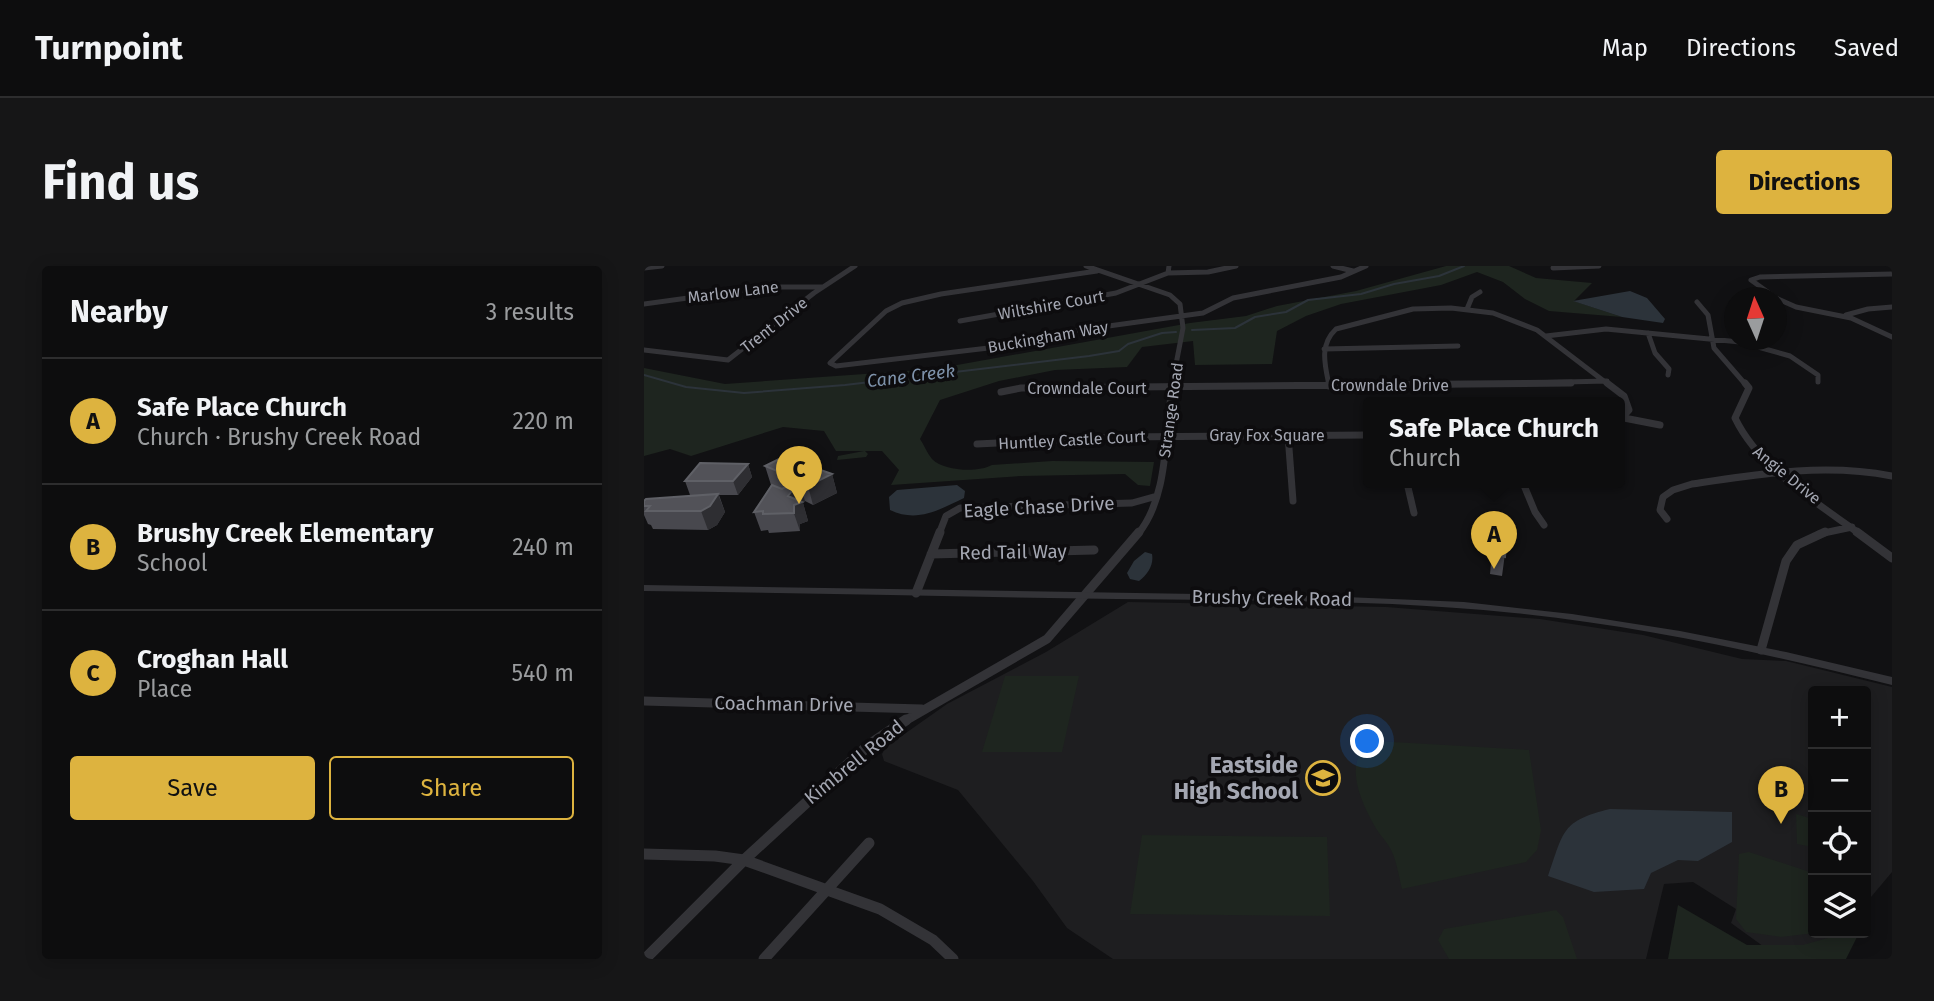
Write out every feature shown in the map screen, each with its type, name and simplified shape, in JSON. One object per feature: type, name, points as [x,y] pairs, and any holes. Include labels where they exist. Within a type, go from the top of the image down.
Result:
[{"type":"street","points":[[644,268],[662,266]]},
{"type":"street","name":"Trent Drive","points":[[644,350],[728,360],[823,287],[855,266]]},
{"type":"street","points":[[1086,266],[1174,297],[1184,315],[1203,313],[1248,294],[1341,277],[1366,266]]},
{"type":"street","points":[[1168,270],[1208,272],[1236,266]]},
{"type":"street","points":[[1333,266],[1355,271]]},
{"type":"street","points":[[1553,268],[1599,266]]},
{"type":"street","points":[[1842,266],[1854,274]]},
{"type":"street","name":"Wiltshire Court","points":[[960,321],[1107,295],[1141,284],[1168,270]]},
{"type":"street","name":"Buckingham Way","points":[[1099,271],[941,294],[902,303],[886,311],[830,363],[836,366],[997,347],[1065,332],[1184,315]]},
{"type":"street","points":[[1762,287],[1751,279],[1892,274]]},
{"type":"street","name":"Marlow Lane","points":[[644,304],[767,287],[823,287]]},
{"type":"street","points":[[1467,309],[1472,297],[1479,292]]},
{"type":"street","name":"Angie Drive","points":[[1697,302],[1708,314],[1717,352],[1749,388],[1747,397],[1736,414],[1738,427],[1756,451],[1892,558]]},
{"type":"street","points":[[1787,303],[1844,316],[1892,337]]},
{"type":"street","points":[[1844,316],[1868,309],[1892,307]]},
{"type":"street","points":[[1329,386],[1324,349],[1328,336],[1348,324],[1413,309],[1467,309],[1514,319],[1546,336],[1607,381],[1623,397]]},
{"type":"street","name":"Strange Road","points":[[1086,596],[1141,530],[1152,512],[1167,436],[1184,315]]},
{"type":"street","points":[[1546,336],[1597,329],[1748,344],[1782,353],[1818,375],[1818,382]]},
{"type":"street","points":[[1648,333],[1655,353],[1669,369],[1668,375]]},
{"type":"street","points":[[1324,349],[1458,346]]},
{"type":"street","name":"Crowndale Drive","points":[[1172,387],[1557,384],[1607,381]]},
{"type":"street","name":"Crowndale Court","points":[[1001,392],[1021,388],[1172,387]]},
{"type":"street","points":[[1625,399],[1629,410],[1625,415]]},
{"type":"street","points":[[1625,419],[1660,425]]},
{"type":"street","points":[[1288,435],[1293,501]]},
{"type":"street","name":"Gray Fox Square","points":[[1167,436],[1363,435]]},
{"type":"street","name":"Huntley Castle Court","points":[[978,444],[1167,436]]},
{"type":"street","points":[[1667,519],[1660,510],[1661,500],[1679,488],[1838,468],[1892,476]]},
{"type":"street","points":[[1408,488],[1414,513]]},
{"type":"street","points":[[1525,488],[1535,512],[1545,525]]},
{"type":"street","name":"Eagle Chase Drive","points":[[916,593],[946,516],[966,507],[1132,503],[1157,496]]},
{"type":"street","name":"Eagle Chase Drive","points":[[1132,503],[1152,512]]},
{"type":"street","points":[[1761,650],[1786,561],[1792,550],[1812,536],[1852,527]]},
{"type":"street","name":"Red Tail Way","points":[[931,554],[1094,550]]},
{"type":"street","name":"Brushy Creek Road","points":[[644,588],[1366,600],[1465,606],[1578,619],[1761,650],[1892,681]]},
{"type":"street","name":"Kimbrell Road","points":[[645,959],[744,860],[869,745],[923,709],[1047,639],[1086,596]]},
{"type":"street","name":"Coachman Drive","points":[[644,701],[923,709]]},
{"type":"street","points":[[764,959],[869,843]]},
{"type":"street","points":[[644,854],[715,856],[744,860],[895,916],[933,940],[953,959]]},
{"type":"shaded area","points":[[1446,266],[1509,266],[1536,278],[1592,283],[1574,301],[1622,317],[1549,311],[1525,299],[1503,282],[1477,272],[1441,285],[1341,304],[1306,316],[1277,331],[1272,364],[1195,365],[1193,341],[1142,347],[1127,367],[1055,370],[999,381],[940,400],[920,439],[930,457],[937,463],[961,470],[1052,461],[1154,462],[1150,486],[1138,485],[1125,474],[1021,476],[891,485],[899,470],[882,451],[865,451],[868,454],[866,457],[837,460],[838,456],[864,451],[836,451],[824,431],[783,427],[691,456],[670,449],[644,456],[644,368],[725,384],[935,369],[1190,323],[1246,316],[1277,306],[1356,291]]},
{"type":"shaded area","points":[[1630,291],[1647,298],[1665,319],[1663,323],[1622,317],[1573,301]]},
{"type":"shaded area","points":[[957,485],[965,491],[964,498],[937,510],[909,515],[890,510],[889,497],[897,490]]},
{"type":"shaded area","points":[[1145,552],[1152,554],[1150,569],[1139,581],[1130,579],[1127,573],[1134,561]]},
{"type":"shaded area","name":"Eastside High School","points":[[1128,602],[1386,607],[1540,619],[1643,635],[1742,659],[1786,661],[1892,687],[1892,872],[1871,897],[1871,686],[1808,686],[1808,938],[1837,938],[1833,943],[1767,949],[1731,923],[1736,909],[1693,882],[1664,884],[1646,959],[1113,959],[1067,928],[1033,881],[958,790],[884,761],[882,754],[886,747],[947,704],[1046,652]]},
{"type":"shaded area","points":[[1005,676],[1079,676],[1062,752],[982,752]]},
{"type":"shaded area","points":[[1376,741],[1529,750],[1541,830],[1537,850],[1526,862],[1402,889],[1392,852],[1363,803],[1356,779],[1359,757],[1365,748]]},
{"type":"shaded area","points":[[1610,809],[1732,812],[1732,842],[1698,861],[1678,860],[1651,873],[1644,889],[1594,892],[1548,876],[1567,830],[1582,818]]},
{"type":"shaded area","points":[[1796,814],[1808,818],[1808,846],[1797,844]]},
{"type":"shaded area","points":[[1142,835],[1327,837],[1330,916],[1130,914]]},
{"type":"shaded area","points":[[1749,852],[1808,871],[1808,934],[1781,937],[1746,932],[1736,919],[1739,854]]},
{"type":"shaded area","points":[[1678,905],[1747,945],[1803,945],[1828,938],[1856,938],[1846,959],[1668,959]]},
{"type":"shaded area","points":[[1556,910],[1563,917],[1577,959],[1449,959],[1438,940],[1444,929]]},
{"type":"building","points":[[783,457],[832,474],[808,486],[799,482],[788,496],[802,502],[794,505],[794,513],[754,512],[772,485],[782,489],[799,480],[765,466]]},
{"type":"building","points":[[700,463],[748,464],[733,481],[685,481]]},
{"type":"building","points":[[718,494],[710,506],[701,511],[646,511],[650,506],[644,506],[646,499]]},
{"type":"building","points":[[1493,544],[1506,546],[1505,557],[1493,554]]},
{"type":"waterway","name":"Cane Creek","points":[[1192,330],[1235,328],[1255,317],[1286,312],[1308,300],[1361,294],[1394,284],[1439,276],[1464,266]]},
{"type":"waterway","name":"Cane Creek","points":[[644,375],[686,387],[744,393],[845,385],[1089,356],[1119,351],[1128,344],[1162,333],[1176,332]]},
{"type":"place","name":"Croghan Hall","points":[[799,504]]},
{"type":"place","name":"Safe Place Church","points":[[1494,569]]},
{"type":"place","name":"Eastside High School","points":[[1323,778]]},
{"type":"place","name":"Brushy Creek Elementary","points":[[1781,824]]}]
